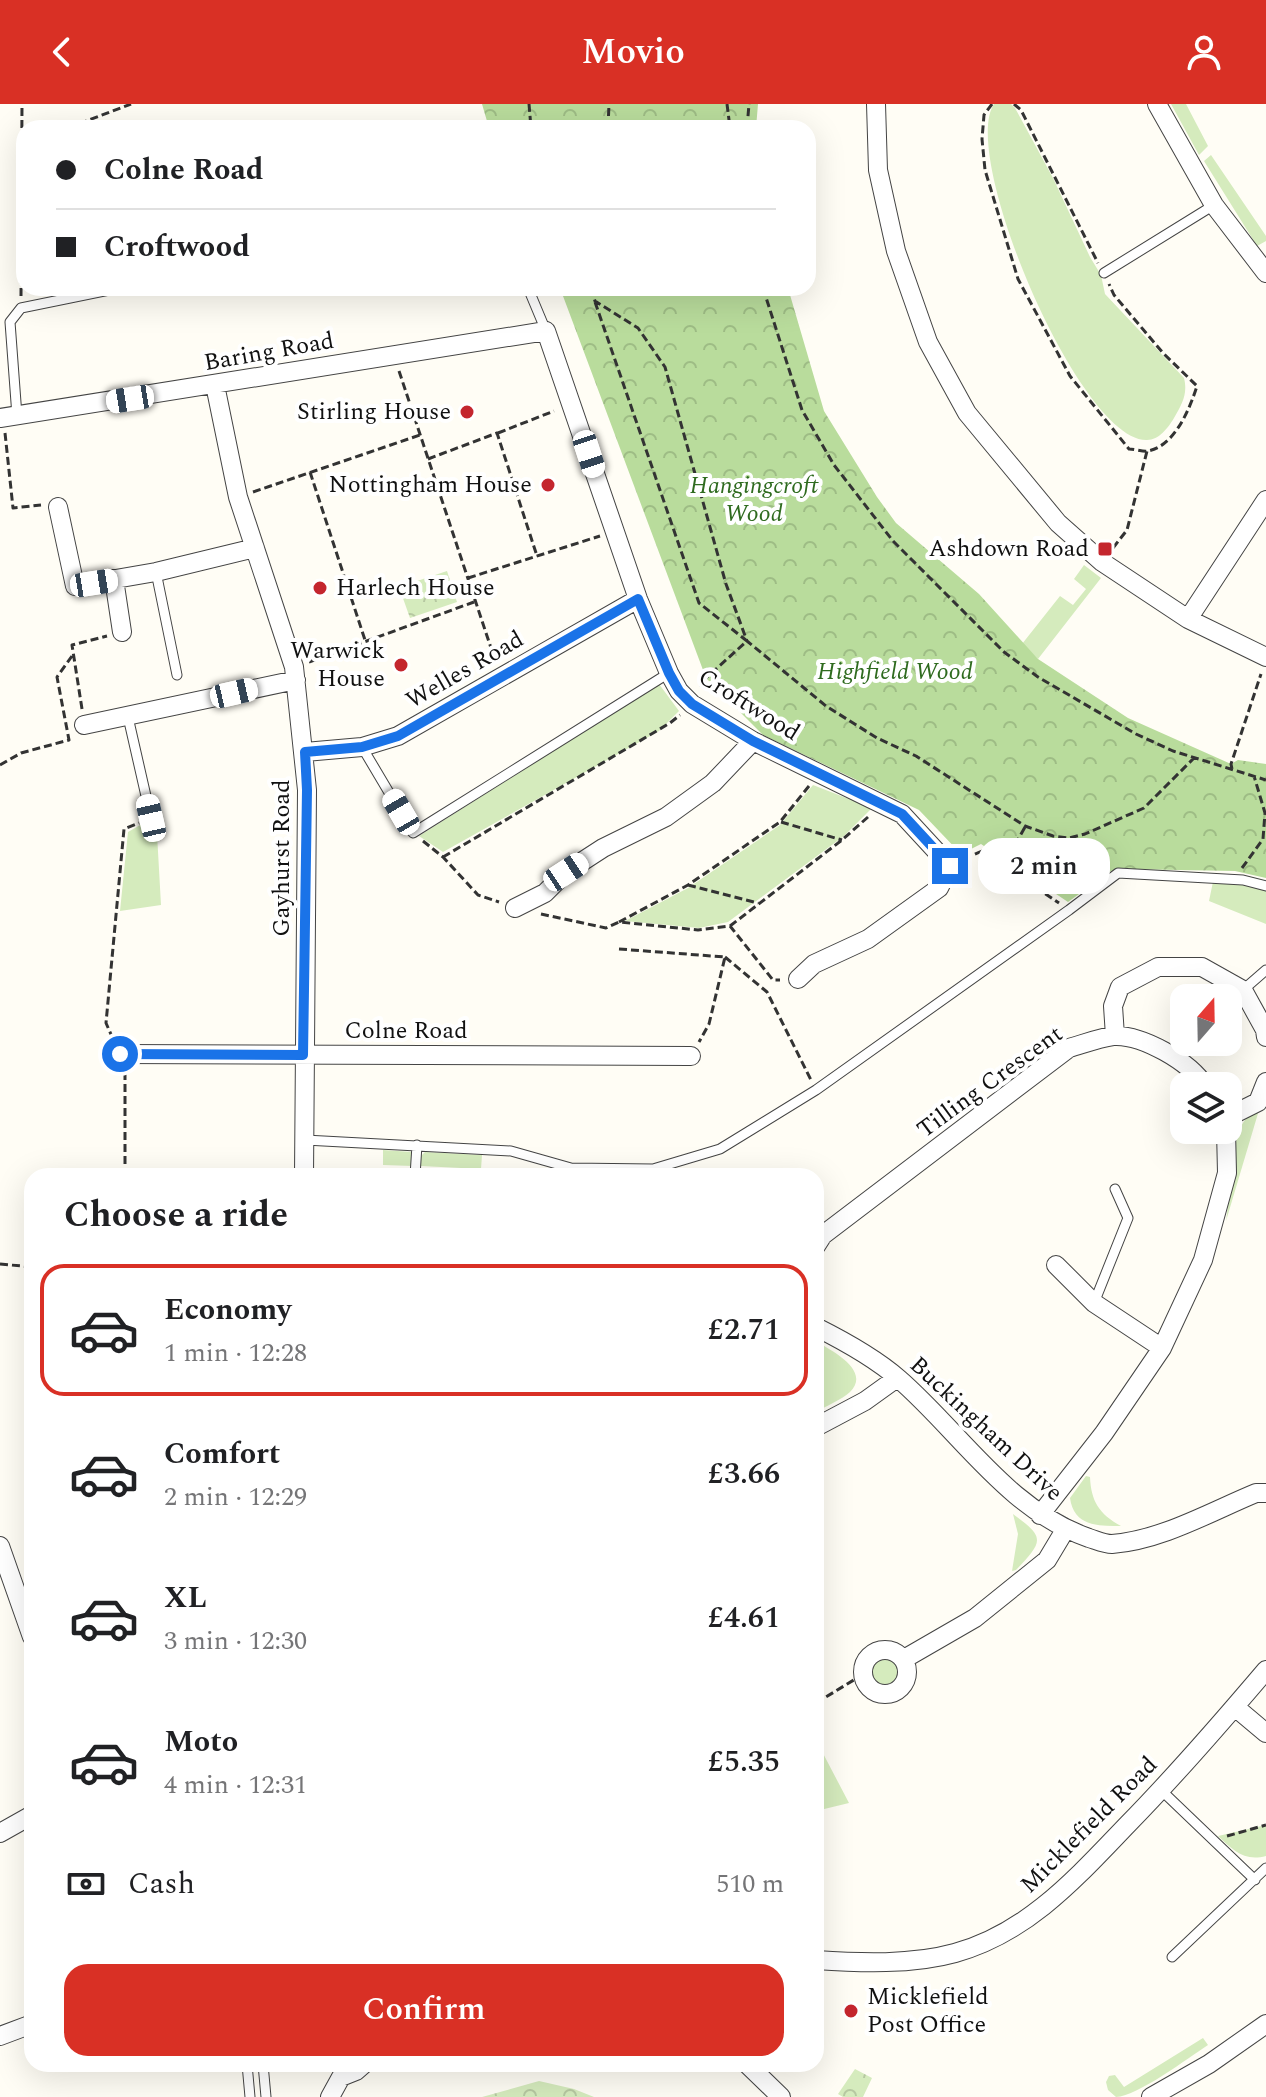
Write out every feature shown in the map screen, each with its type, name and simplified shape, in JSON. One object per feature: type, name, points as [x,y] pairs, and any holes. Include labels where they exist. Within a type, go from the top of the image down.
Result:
[{"type":"street","points":[[876,104],[878,170],[896,251],[928,342],[967,413],[1058,523],[1102,562],[1188,619],[1266,657]]},
{"type":"street","points":[[1157,104],[1214,205],[1266,273]]},
{"type":"street","name":"Baring Road","points":[[7,417],[546,331]]},
{"type":"street","name":"Croftwood","points":[[546,331],[638,599],[679,691],[692,704],[753,741],[902,814],[950,866]]},
{"type":"street","name":"Gayhurst Road","points":[[215,385],[238,497],[296,680],[305,752],[304,1168]]},
{"type":"street","points":[[1188,619],[1266,500]]},
{"type":"street","points":[[58,507],[75,586],[156,572],[255,548]]},
{"type":"street","points":[[114,579],[122,632]]},
{"type":"street","name":"Welles Road","points":[[305,752],[362,747],[398,736],[638,599]]},
{"type":"street","points":[[84,725],[296,680]]},
{"type":"street","points":[[515,908],[545,893],[566,872],[603,848],[666,817],[713,783],[753,741]]},
{"type":"street","points":[[798,979],[814,964],[868,939],[939,888],[950,866]]},
{"type":"street","points":[[1115,1036],[1113,1006],[1120,987],[1158,967],[1202,967],[1243,990],[1266,1037]]},
{"type":"street","name":"Tilling Crescent","points":[[824,1234],[1069,1048],[1115,1036],[1159,1047],[1196,1072]]},
{"type":"street","name":"Colne Road","points":[[120,1054],[691,1056]]},
{"type":"street","points":[[1242,1110],[1258,1102],[1266,1082]]},
{"type":"street","points":[[1040,1515],[1104,1433],[1162,1348],[1203,1260],[1227,1173],[1226,1144]]},
{"type":"street","points":[[1056,1265],[1094,1303],[1162,1348]]},
{"type":"street","name":"Buckingham Drive","points":[[824,1331],[897,1378],[1013,1494],[1065,1530],[1109,1544],[1153,1537],[1256,1493],[1266,1493]]},
{"type":"street","points":[[824,1423],[865,1401],[897,1378]]},
{"type":"street","points":[[904,1659],[975,1618],[1047,1560],[1065,1530]]},
{"type":"street","points":[[0,1546],[24,1612]]},
{"type":"street","points":[[877,1650],[892,1650],[904,1659],[908,1675],[900,1690],[885,1695],[869,1689],[862,1675],[865,1660],[877,1650]]},
{"type":"street","name":"Micklefield Road","points":[[824,1961],[875,1964],[955,1953],[1013,1929],[1053,1901],[1161,1790],[1266,1670]]},
{"type":"street","points":[[1235,1707],[1266,1733]]},
{"type":"street","points":[[0,1833],[24,1820]]},
{"type":"street","points":[[1151,2097],[1209,2064],[1266,2024]]},
{"type":"street","points":[[0,2036],[24,2027]]},
{"type":"street","points":[[330,2097],[334,2072]]},
{"type":"street","points":[[755,2072],[781,2097]]},
{"type":"lane","points":[[1104,273],[1214,205]]},
{"type":"lane","points":[[7,417],[10,322],[21,308],[80,296]]},
{"type":"lane","points":[[531,296],[546,331]]},
{"type":"lane","points":[[156,572],[177,675]]},
{"type":"lane","points":[[362,747],[413,833],[669,673]]},
{"type":"lane","points":[[128,717],[151,818]]},
{"type":"lane","points":[[656,1168],[720,1149],[816,1090],[1118,873],[1243,880],[1266,886]]},
{"type":"lane","points":[[1243,990],[1266,970]]},
{"type":"lane","points":[[305,1140],[511,1151],[571,1168]]},
{"type":"lane","points":[[416,1168],[417,1145]]},
{"type":"lane","points":[[1094,1303],[1128,1218],[1115,1189]]},
{"type":"lane","points":[[1161,1790],[1255,1880]]},
{"type":"lane","points":[[1172,1957],[1266,1868]]},
{"type":"lane","points":[[248,2072],[250,2097]]},
{"type":"lane","points":[[264,2072],[266,2097]]},
{"type":"path","points":[[89,120],[131,104]]},
{"type":"path","points":[[992,104],[984,115],[982,139],[985,170],[1018,279],[1070,376],[1129,449],[1147,451],[1164,445],[1190,408],[1197,386],[1163,353],[1114,295],[1021,110],[1014,104]]},
{"type":"path","points":[[21,296],[21,308]]},
{"type":"path","points":[[593,296],[699,603],[826,706],[877,738],[916,756],[1025,826],[1053,836],[1069,838],[1085,834],[1144,808],[1195,757]]},
{"type":"path","points":[[766,296],[802,410],[834,465],[893,541],[1004,652],[1038,677],[1136,734],[1173,751],[1266,780]]},
{"type":"path","points":[[595,301],[638,328],[665,367],[726,584],[747,641]]},
{"type":"path","points":[[394,356],[501,678]]},
{"type":"path","points":[[428,459],[550,412]]},
{"type":"path","points":[[7,417],[13,508],[46,504],[58,507]]},
{"type":"path","points":[[497,433],[537,556]]},
{"type":"path","points":[[238,497],[420,435]]},
{"type":"path","points":[[1102,562],[1127,530],[1147,451]]},
{"type":"path","points":[[310,472],[365,640]]},
{"type":"path","points":[[468,578],[591,539]]},
{"type":"path","points":[[317,658],[475,601]]},
{"type":"path","points":[[84,725],[72,645],[122,632]]},
{"type":"path","points":[[443,857],[670,723],[692,704],[706,678],[747,641]]},
{"type":"path","points":[[0,765],[21,753],[69,740],[57,677],[72,656]]},
{"type":"path","points":[[1232,769],[1231,764],[1261,675]]},
{"type":"path","points":[[413,833],[443,857],[478,895],[515,908],[606,928],[688,885],[780,822],[819,773]]},
{"type":"path","points":[[1242,868],[1263,839],[1265,813],[1254,776]]},
{"type":"path","points":[[619,922],[698,930],[730,926],[842,840],[882,803]]},
{"type":"path","points":[[125,1168],[127,1079],[106,1023],[124,829],[151,818]]},
{"type":"path","points":[[780,822],[842,840]]},
{"type":"path","points":[[1001,864],[1007,859],[1025,826]]},
{"type":"path","points":[[950,866],[982,851],[1069,910]]},
{"type":"path","points":[[688,885],[759,903]]},
{"type":"path","points":[[730,926],[773,980],[798,979]]},
{"type":"path","points":[[619,949],[725,957],[767,992],[816,1090]]},
{"type":"path","points":[[709,1024],[725,957]]},
{"type":"path","points":[[0,1264],[24,1266]]},
{"type":"path","points":[[824,1698],[862,1675]]},
{"type":"path","points":[[1213,1840],[1266,1825]]},
{"type":"green space","points":[[482,104],[758,104],[757,120],[487,120]]},
{"type":"green space","points":[[994,104],[1011,104],[1015,108],[1101,275],[1105,294],[1184,378],[1182,403],[1169,426],[1155,438],[1147,440],[1120,428],[1090,396],[1060,348],[1032,292],[1009,234],[994,179],[988,133]]},
{"type":"green space","points":[[1171,104],[1186,104],[1208,146],[1199,155]]},
{"type":"green space","points":[[1211,155],[1266,236],[1266,241],[1257,246],[1204,161]]},
{"type":"green space","points":[[563,296],[790,296],[824,411],[896,523],[979,594],[1038,659],[1128,718],[1231,764],[1238,760],[1266,764],[1266,878],[1235,871],[1123,869],[1111,871],[1068,902],[981,844],[961,854],[919,810],[763,735],[706,678]]},
{"type":"green space","points":[[1084,565],[1101,578],[1038,659],[1022,644],[1060,596],[1073,605],[1086,589],[1074,579]]},
{"type":"green space","points":[[447,571],[457,602],[410,618],[399,587]]},
{"type":"green space","points":[[659,684],[679,711],[659,731],[443,852],[419,836]]},
{"type":"green space","points":[[813,785],[872,808],[844,836],[728,922],[699,928],[625,921],[688,888],[780,825]]},
{"type":"green space","points":[[156,816],[161,905],[120,911],[128,832]]},
{"type":"green space","points":[[1214,877],[1266,888],[1266,924],[1209,901]]},
{"type":"green space","points":[[1259,1110],[1226,1221],[1236,1144],[1242,1144],[1242,1125]]},
{"type":"green space","points":[[383,1150],[412,1152],[413,1166],[383,1165]]},
{"type":"green space","points":[[425,1152],[482,1155],[481,1168],[421,1166],[421,1156]]},
{"type":"green space","points":[[824,1346],[839,1355],[856,1376],[850,1392],[824,1408]]},
{"type":"green space","points":[[1086,1476],[1090,1477],[1098,1506],[1121,1526],[1095,1525],[1076,1514],[1070,1498]]},
{"type":"green space","points":[[1013,1514],[1031,1529],[1037,1540],[1032,1552],[1012,1571],[1018,1534]]},
{"type":"green space","points":[[883,1651],[895,1656],[900,1668],[895,1680],[883,1685],[871,1680],[866,1668],[871,1656]]},
{"type":"green space","points":[[824,1755],[849,1803],[824,1809]]},
{"type":"green space","points":[[1266,1825],[1266,1856],[1245,1856],[1218,1836]]},
{"type":"green space","points":[[1203,2038],[1208,2045],[1150,2084],[1116,2097],[1108,2090],[1106,2082],[1109,2076],[1115,2075],[1124,2087]]},
{"type":"green space","points":[[855,2069],[872,2078],[863,2097],[843,2097],[838,2094]]},
{"type":"green space","points":[[539,2081],[594,2097],[482,2097]]},
{"type":"place","name":"Stirling House","points":[[467,412]]},
{"type":"place","name":"Nottingham House","points":[[548,485]]},
{"type":"place","name":"Ashdown Road","points":[[1105,549]]},
{"type":"place","name":"Harlech House","points":[[320,588]]},
{"type":"place","name":"Warwick House","points":[[401,665]]},
{"type":"place","name":"Micklefield Post Office","points":[[851,2011]]},
{"type":"route","points":[[120,1054],[303,1055],[305,752],[362,747],[398,736],[638,599],[669,673],[679,691],[692,704],[753,741],[902,814],[950,866]]},
{"type":"park label","name":"Hangingcroft Wood","points":[[754,500]]},
{"type":"park label","name":"Highfield Wood","points":[[895,672]]}]
